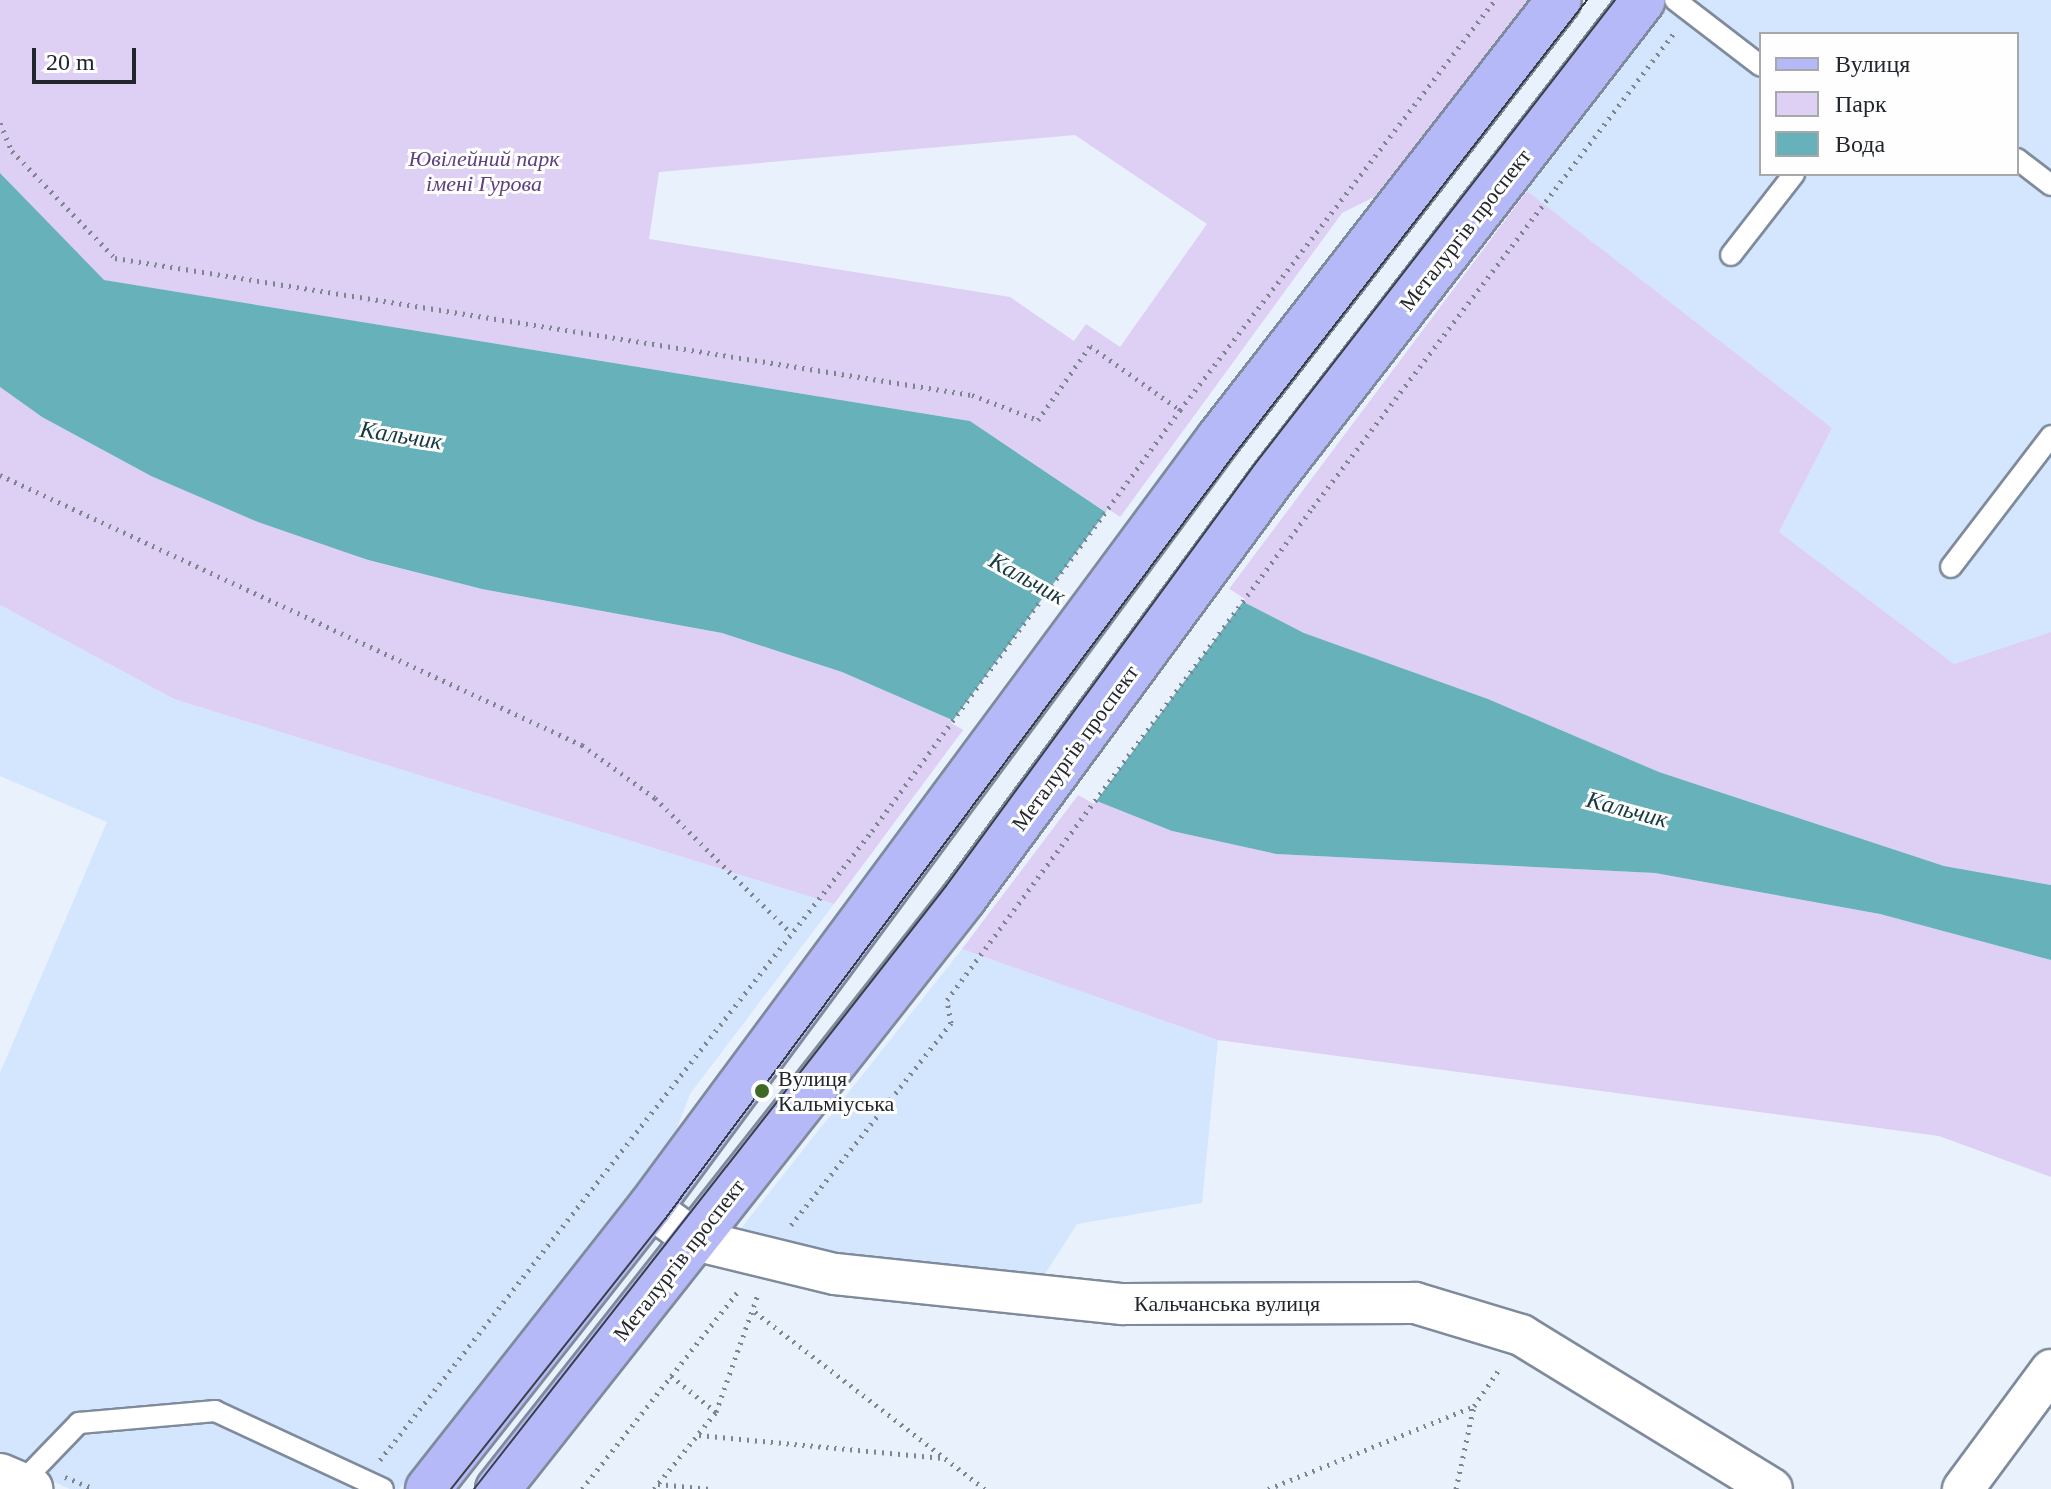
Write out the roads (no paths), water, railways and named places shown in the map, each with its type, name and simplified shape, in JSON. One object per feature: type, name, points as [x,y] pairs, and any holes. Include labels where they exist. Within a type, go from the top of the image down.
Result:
[{"type":"main road","points":[[428,1489],[650,1207],[1219,438],[1559,0]]},
{"type":"main road","name":"Металургів проспект","points":[[498,1489],[964,898],[1273,478],[1643,0]]},
{"type":"street","name":"Кальчанська вулиця","points":[[650,1207],[695,1240],[835,1274],[1122,1304],[1415,1303],[1521,1335],[1772,1489]]},
{"type":"street","points":[[1963,1489],[2051,1370]]},
{"type":"lane","points":[[1683,6],[1759,64]]},
{"type":"lane","points":[[2019,161],[2051,185]]},
{"type":"lane","points":[[1731,255],[1792,176]]},
{"type":"lane","points":[[1951,567],[2051,436]]},
{"type":"lane","points":[[17,1483],[79,1423],[215,1411],[383,1489]]},
{"type":"water","name":"Кальчик","points":[[0,173],[104,280],[970,421],[1226,593],[1304,633],[1488,699],[1659,772],[1944,866],[2051,885],[2051,960],[1880,914],[1655,873],[1276,854],[1172,831],[1079,794],[966,726],[842,672],[722,633],[482,589],[368,560],[258,522],[151,476],[42,417],[0,387]]},
{"type":"tram line","points":[[451,1489],[665,1219],[1237,451],[1587,0]]},
{"type":"tram line","points":[[474,1489],[946,886],[1255,464],[1615,0]]},
{"type":"place","name":"Вулиця Кальміуська","points":[[762,1091]]},
{"type":"park label","name":"Ювілейний парк імені Гурова","points":[[484,170]]}]
